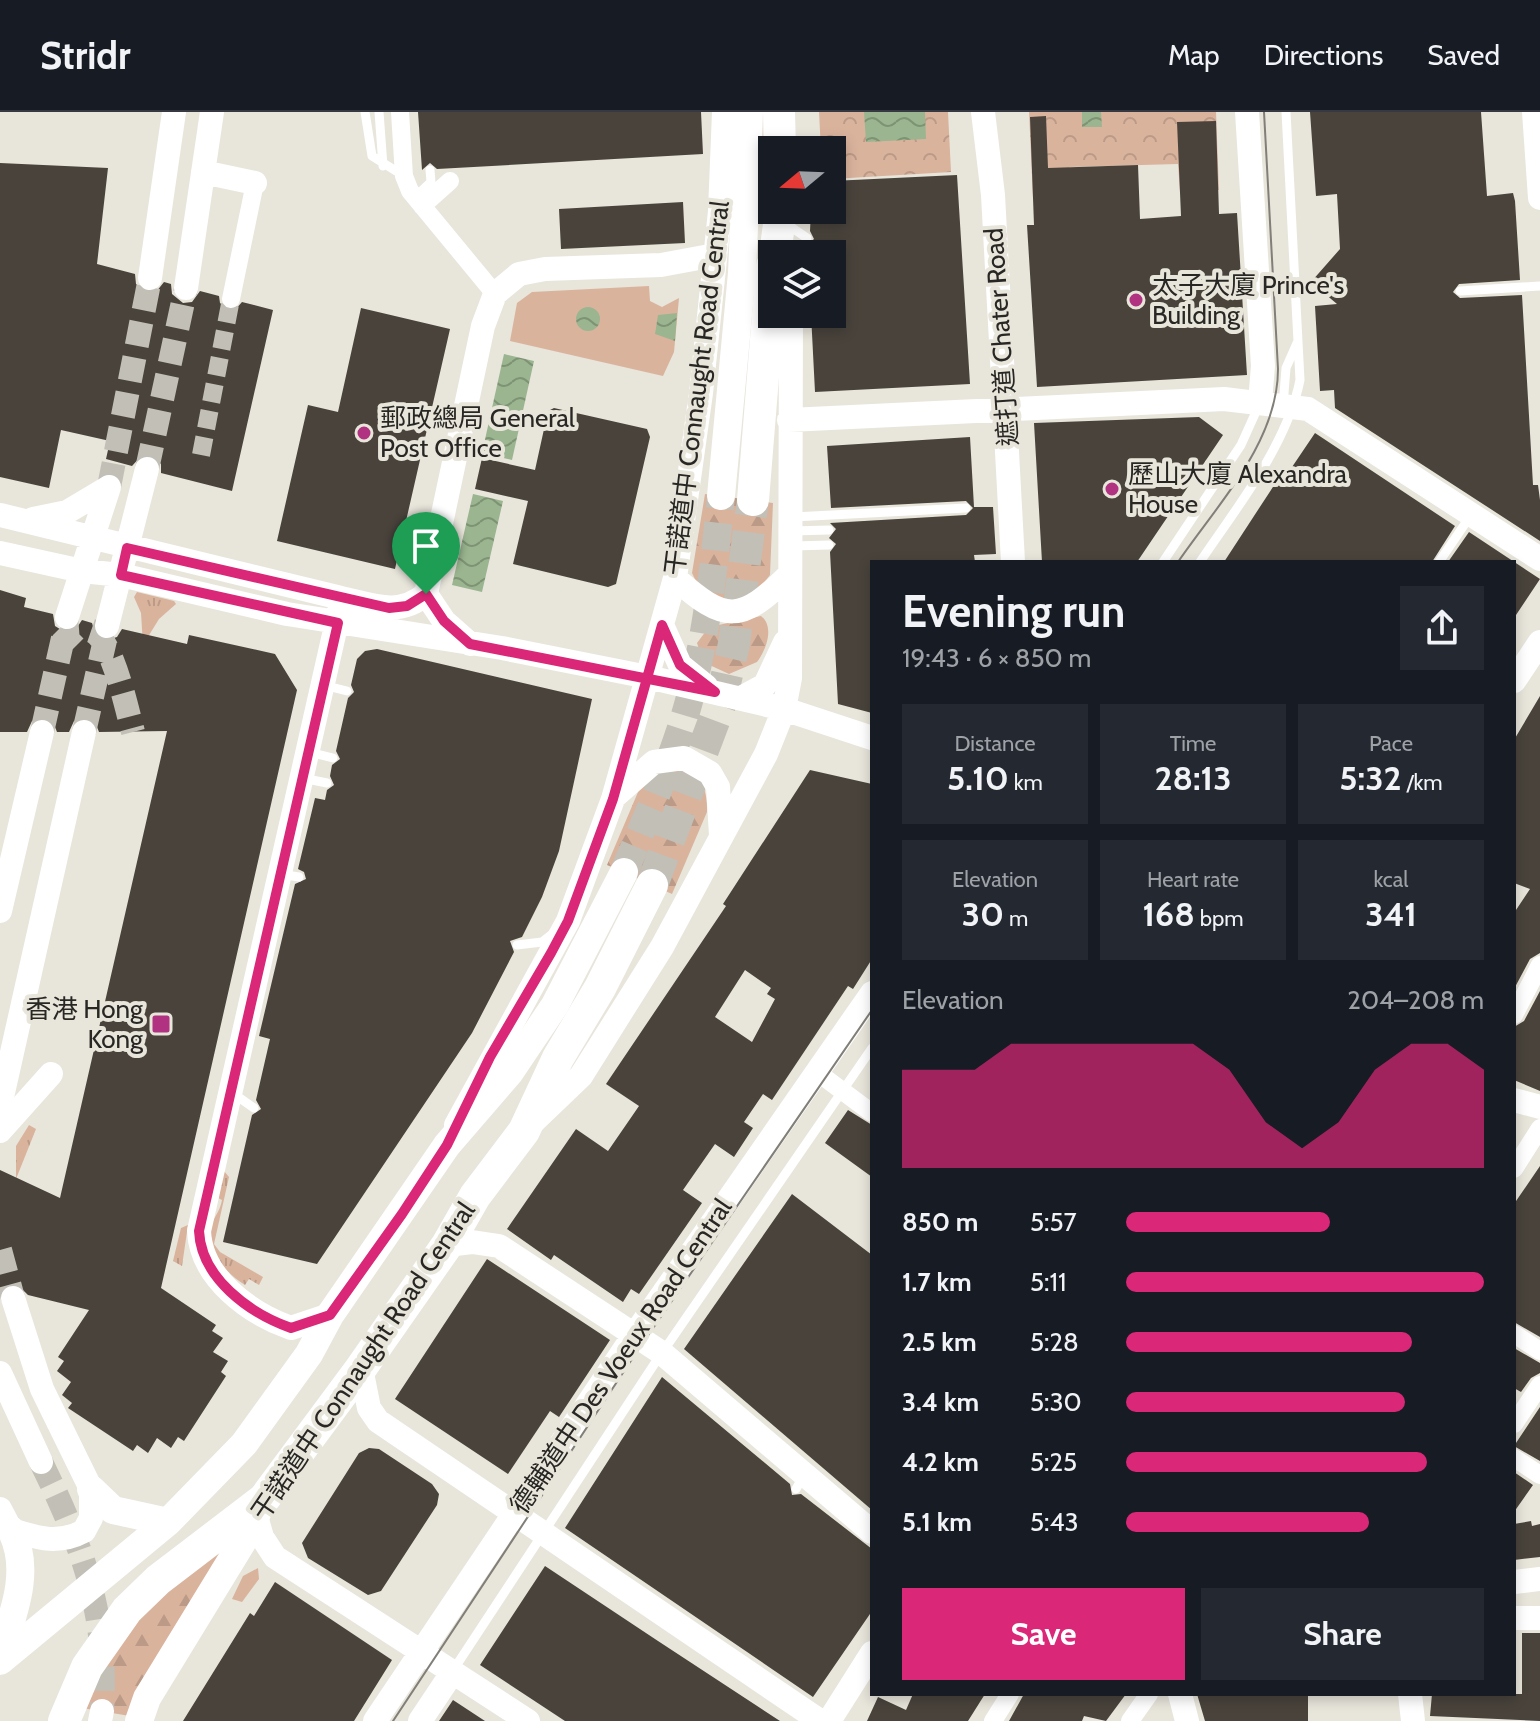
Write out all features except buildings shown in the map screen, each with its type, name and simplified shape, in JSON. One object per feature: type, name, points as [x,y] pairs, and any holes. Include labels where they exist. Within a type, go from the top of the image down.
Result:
[{"type":"highway","points":[[779,112],[780,136]]},
{"type":"highway","points":[[753,500],[767,328]]},
{"type":"highway","name":"干諾道中 Connaught Road Central","points":[[260,1508],[447,1245],[475,1196],[524,1131],[558,1058],[614,962],[638,879]]},
{"type":"highway","points":[[64,1721],[87,1667],[127,1610],[158,1580],[260,1508]]},
{"type":"main road","points":[[150,278],[174,112]]},
{"type":"main road","points":[[186,288],[212,112]]},
{"type":"main road","name":"干諾道中 Connaught Road Central","points":[[447,1145],[490,1057],[568,921],[613,799],[675,578],[696,444],[720,211],[724,112]]},
{"type":"main road","name":"干諾道中 Connaught Road Central","points":[[721,496],[742,273],[749,112]]},
{"type":"main road","name":"遮打道 Chater Road","points":[[983,112],[993,195],[1000,380],[996,409],[1013,560]]},
{"type":"main road","points":[[1247,112],[1263,366],[1280,409]]},
{"type":"main road","points":[[1534,112],[1540,198]]},
{"type":"main road","points":[[203,172],[255,183]]},
{"type":"main road","points":[[10,517],[341,598],[398,609],[415,603],[426,594],[482,330],[495,294],[510,279],[529,271],[661,265],[715,255]]},
{"type":"main road","name":"干諾道中 Connaught Road Central","points":[[524,1131],[581,1076],[662,947],[766,754],[784,709],[790,678],[791,328]]},
{"type":"main road","points":[[789,420],[1224,399],[1319,416],[1380,449],[1475,523],[1540,559]]},
{"type":"main road","points":[[107,626],[147,469]]},
{"type":"main road","points":[[10,517],[67,512],[109,487],[67,617]]},
{"type":"main road","points":[[0,553],[82,571],[121,575],[338,623],[648,677],[784,709],[870,737]]},
{"type":"main road","points":[[675,578],[703,603],[715,610],[733,613],[760,603],[789,575]]},
{"type":"main road","points":[[426,594],[444,621],[470,644]]},
{"type":"main road","points":[[330,1315],[302,1326],[281,1324],[218,1281],[203,1256],[201,1218],[232,1083],[290,876],[308,752],[335,688],[341,598]]},
{"type":"main road","points":[[662,625],[680,665],[715,692]]},
{"type":"main road","points":[[741,698],[754,693],[773,674],[789,632]]},
{"type":"main road","points":[[1516,678],[1540,642]]},
{"type":"main road","points":[[0,911],[42,732]]},
{"type":"main road","points":[[0,1106],[84,732]]},
{"type":"main road","points":[[613,799],[654,762],[684,758],[698,763],[718,787],[721,838]]},
{"type":"main road","name":"干諾道中 Connaught Road Central","points":[[0,1658],[190,1503],[266,1414],[447,1145],[510,1072],[638,879]]},
{"type":"main road","name":"德輔道中 Des Voeux Road Central","points":[[375,1721],[634,1335],[870,996]]},
{"type":"main road","points":[[0,1131],[51,1074]]},
{"type":"main road","points":[[1516,1101],[1540,1107]]},
{"type":"main road","points":[[447,1245],[472,1242],[499,1246],[662,1353],[800,1482],[870,1531]]},
{"type":"main road","points":[[13,1298],[42,1389],[91,1489],[113,1510],[168,1522]]},
{"type":"main road","points":[[361,1368],[369,1408],[378,1421],[820,1721]]},
{"type":"main road","points":[[0,1373],[41,1462]]},
{"type":"main road","points":[[6,1520],[41,1540],[71,1538],[84,1531],[91,1518],[91,1489]]},
{"type":"main road","points":[[260,1508],[262,1537],[275,1557],[528,1721]]},
{"type":"main road","name":"干諾道中 Connaught Road Central","points":[[139,1721],[147,1698],[260,1508]]},
{"type":"main road","points":[[0,1658],[20,1580],[20,1547],[6,1520]]},
{"type":"main road","points":[[1516,1582],[1540,1579]]},
{"type":"main road","points":[[1516,1618],[1540,1618]]},
{"type":"main road","points":[[829,1721],[870,1656]]},
{"type":"main road","name":"德輔道中 Des Voeux Road Central","points":[[420,1721],[452,1673]]},
{"type":"main road","points":[[1181,1696],[1187,1721]]},
{"type":"main road","points":[[1410,1696],[1413,1721]]},
{"type":"street","points":[[400,112],[404,176],[418,201],[495,294]]},
{"type":"street","points":[[418,201],[450,181]]},
{"type":"street","points":[[231,299],[255,183]]},
{"type":"street","points":[[1516,1011],[1540,965]]},
{"type":"street","points":[[817,1072],[870,1111]]},
{"type":"street","points":[[1516,1166],[1540,1128]]},
{"type":"street","points":[[1516,1335],[1540,1351]]},
{"type":"street","points":[[1516,1421],[1540,1385]]},
{"type":"street","points":[[1516,1459],[1540,1475]]},
{"type":"street","points":[[993,1721],[1004,1696]]},
{"type":"street","points":[[1130,1721],[1148,1696]]},
{"type":"lane","points":[[365,112],[369,148],[383,166],[404,176]]},
{"type":"lane","points":[[379,112],[383,166]]},
{"type":"lane","points":[[1201,560],[1275,443],[1286,368],[1299,338],[1286,112]]},
{"type":"lane","points":[[418,201],[431,182],[430,170]]},
{"type":"lane","points":[[1460,291],[1540,286]]},
{"type":"lane","points":[[1164,560],[1241,445],[1280,409]]},
{"type":"lane","points":[[789,532],[966,508]]},
{"type":"lane","points":[[1441,560],[1475,523]]},
{"type":"lane","points":[[789,532],[829,530]]},
{"type":"lane","points":[[789,532],[829,545]]},
{"type":"lane","points":[[308,752],[333,758]]},
{"type":"lane","points":[[302,778],[327,783]]},
{"type":"lane","points":[[517,945],[542,942],[568,921]]},
{"type":"lane","name":"德輔道中 Des Voeux Road Central","points":[[452,1673],[662,1353],[870,1051]]},
{"type":"lane","points":[[232,1083],[238,1099],[254,1108]]},
{"type":"green space","points":[[819,112],[948,112],[951,172],[846,178],[846,136],[820,136]]},
{"type":"green space","points":[[1029,112],[1216,112],[1219,190],[1180,192],[1178,164],[1070,167],[1033,198]]},
{"type":"green space","points":[[649,286],[650,301],[662,307],[679,298],[674,352],[663,376],[510,341],[517,303],[532,292]]},
{"type":"green space","points":[[705,494],[773,503],[770,575],[753,597],[726,603],[696,581],[692,573]]},
{"type":"green space","points":[[137,592],[176,604],[159,619],[143,645],[141,613],[134,597]]},
{"type":"green space","points":[[761,616],[768,626],[768,632],[766,645],[757,662],[729,674],[703,662],[697,643],[709,627]]},
{"type":"green space","points":[[679,767],[702,784],[707,812],[672,894],[607,865],[641,785],[651,774]]},
{"type":"green space","points":[[29,1125],[36,1129],[16,1179],[16,1146]]},
{"type":"green space","points":[[224,1171],[229,1177],[214,1244],[220,1252],[263,1277],[259,1285],[249,1279],[245,1285],[237,1280],[213,1250],[211,1231],[222,1200],[218,1198]]},
{"type":"green space","points":[[188,1225],[182,1266],[173,1261],[181,1228]]},
{"type":"green space","points":[[220,1551],[225,1551],[130,1716],[82,1708],[106,1661],[155,1600]]},
{"type":"green space","points":[[258,1568],[259,1579],[242,1602],[232,1599],[243,1576]]},
{"type":"water","points":[[864,112],[925,112],[926,139],[866,142]]},
{"type":"water","points":[[1082,112],[1101,112],[1102,127],[1082,127]]},
{"type":"water","points":[[588,307],[596,311],[600,319],[596,327],[588,331],[580,327],[576,319],[580,311]]},
{"type":"water","points":[[677,313],[675,341],[655,334],[658,315]]},
{"type":"water","points":[[504,354],[534,361],[512,460],[482,453]]},
{"type":"water","points":[[473,494],[503,501],[482,592],[452,585]]},
{"type":"tunnel","points":[[109,487],[150,278]]},
{"type":"tunnel","points":[[147,469],[186,288]]},
{"type":"tunnel","points":[[201,455],[231,299]]},
{"type":"tunnel","points":[[624,872],[667,766],[689,701],[713,574],[721,496]]},
{"type":"tunnel","points":[[652,885],[720,705],[734,644],[753,500]]},
{"type":"tunnel","points":[[42,732],[65,629]]},
{"type":"tunnel","points":[[61,644],[75,630],[92,631],[101,639],[118,678],[133,732]]},
{"type":"tunnel","points":[[84,732],[105,640]]},
{"type":"tunnel","points":[[0,1250],[13,1298]]},
{"type":"tunnel","points":[[41,1462],[69,1523],[90,1582],[101,1643],[102,1711]]},
{"type":"tram line","points":[[1179,560],[1243,472],[1268,422],[1275,396],[1278,369],[1264,112]]},
{"type":"tram line","points":[[393,1721],[636,1353],[870,1013]]},
{"type":"place","name":"太子大廈 Prince's Building","points":[[1136,300]]},
{"type":"place","name":"郵政總局 General Post Office","points":[[364,433]]},
{"type":"place","name":"歷山大廈 Alexandra House","points":[[1112,489]]},
{"type":"place","name":"香港 Hong Kong","points":[[161,1024]]},
{"type":"route","points":[[426,594],[415,603],[398,609],[389,608],[127,548],[121,575],[338,623],[199,1231],[203,1256],[218,1281],[230,1292],[291,1328],[330,1315],[402,1214],[447,1145],[490,1057],[568,921],[613,799],[624,755],[639,708],[648,677],[662,625],[680,665],[715,692],[648,677],[502,648],[470,644],[444,621],[426,594]]}]
